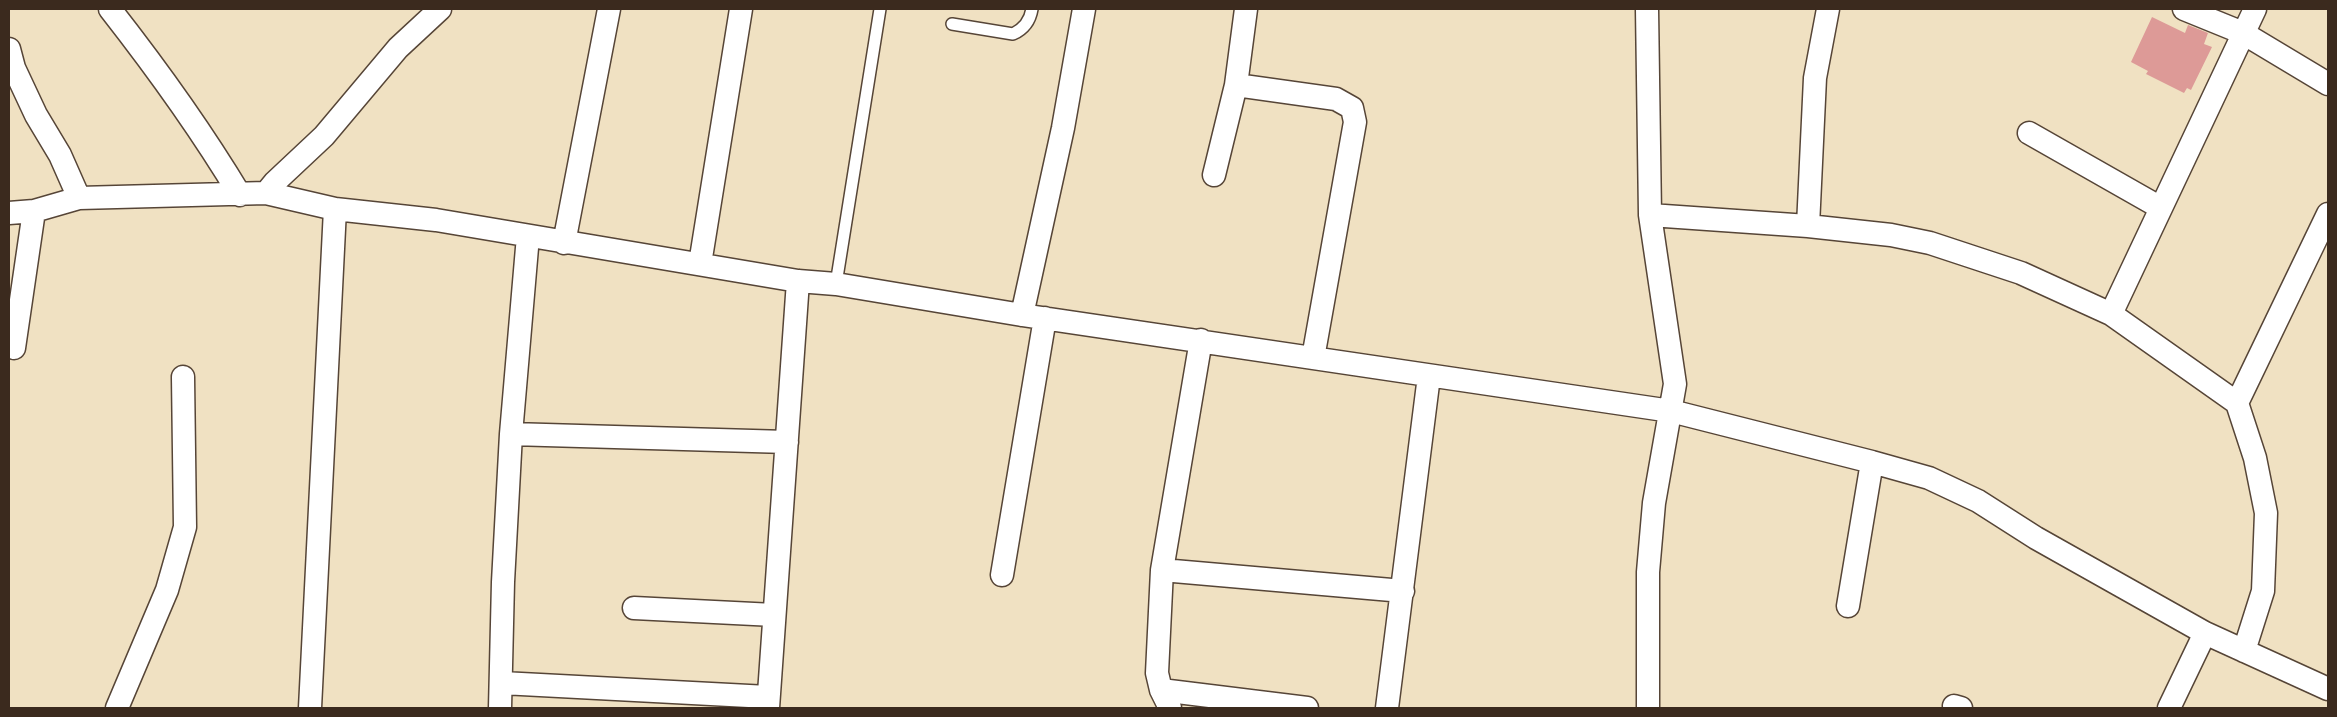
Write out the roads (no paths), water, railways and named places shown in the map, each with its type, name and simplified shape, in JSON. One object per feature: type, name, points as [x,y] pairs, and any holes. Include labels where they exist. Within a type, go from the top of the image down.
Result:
[{"type":"street","points":[[110,9],[183,106],[213,150],[240,195]]},
{"type":"street","points":[[266,193],[275,182],[324,136],[398,48],[440,9]]},
{"type":"street","points":[[564,243],[609,9]]},
{"type":"street","points":[[700,264],[741,9]]},
{"type":"street","points":[[1022,315],[1063,128],[1084,9]]},
{"type":"street","points":[[1214,175],[1236,85],[1246,9]]},
{"type":"street","points":[[1647,9],[1650,215],[1675,384],[1653,512],[1648,572],[1648,708]]},
{"type":"street","points":[[1808,226],[1815,78],[1828,9]]},
{"type":"street","points":[[2184,9],[2243,33],[2328,84]]},
{"type":"street","points":[[2111,314],[2254,9]]},
{"type":"street","points":[[9,49],[14,68],[36,115],[60,155],[79,198]]},
{"type":"street","points":[[1236,85],[1336,99],[1352,108],[1355,122],[1313,358]]},
{"type":"street","points":[[2029,133],[2161,208]]},
{"type":"street","points":[[9,213],[34,211],[79,198],[266,193],[335,209],[436,220],[798,281],[836,284],[1022,315],[1671,411],[1929,478],[1978,501],[2036,538],[2205,633],[2328,688]]},
{"type":"street","points":[[310,708],[335,209]]},
{"type":"street","points":[[14,348],[34,211]]},
{"type":"street","points":[[2237,403],[2328,214]]},
{"type":"street","points":[[1650,215],[1808,226],[1891,235],[1930,243],[2021,273],[2111,314],[2237,403],[2255,458],[2266,513],[2263,591],[2244,651]]},
{"type":"street","points":[[500,708],[503,582],[511,434],[528,236]]},
{"type":"street","points":[[502,683],[768,702],[798,281]]},
{"type":"street","points":[[1002,575],[1045,318]]},
{"type":"street","points":[[1201,340],[1162,570],[1157,673],[1165,699],[1308,708]]},
{"type":"street","points":[[1387,708],[1430,376]]},
{"type":"street","points":[[117,708],[167,590],[185,527],[182,377]]},
{"type":"street","points":[[511,434],[787,442]]},
{"type":"street","points":[[1848,606],[1872,462]]},
{"type":"street","points":[[1162,570],[1403,591]]},
{"type":"street","points":[[634,608],[774,615]]},
{"type":"street","points":[[2169,708],[2205,633]]},
{"type":"lane","points":[[836,284],[880,9]]},
{"type":"lane","points":[[952,24],[1013,34],[1022,30],[1031,17],[1032,9]]}]
